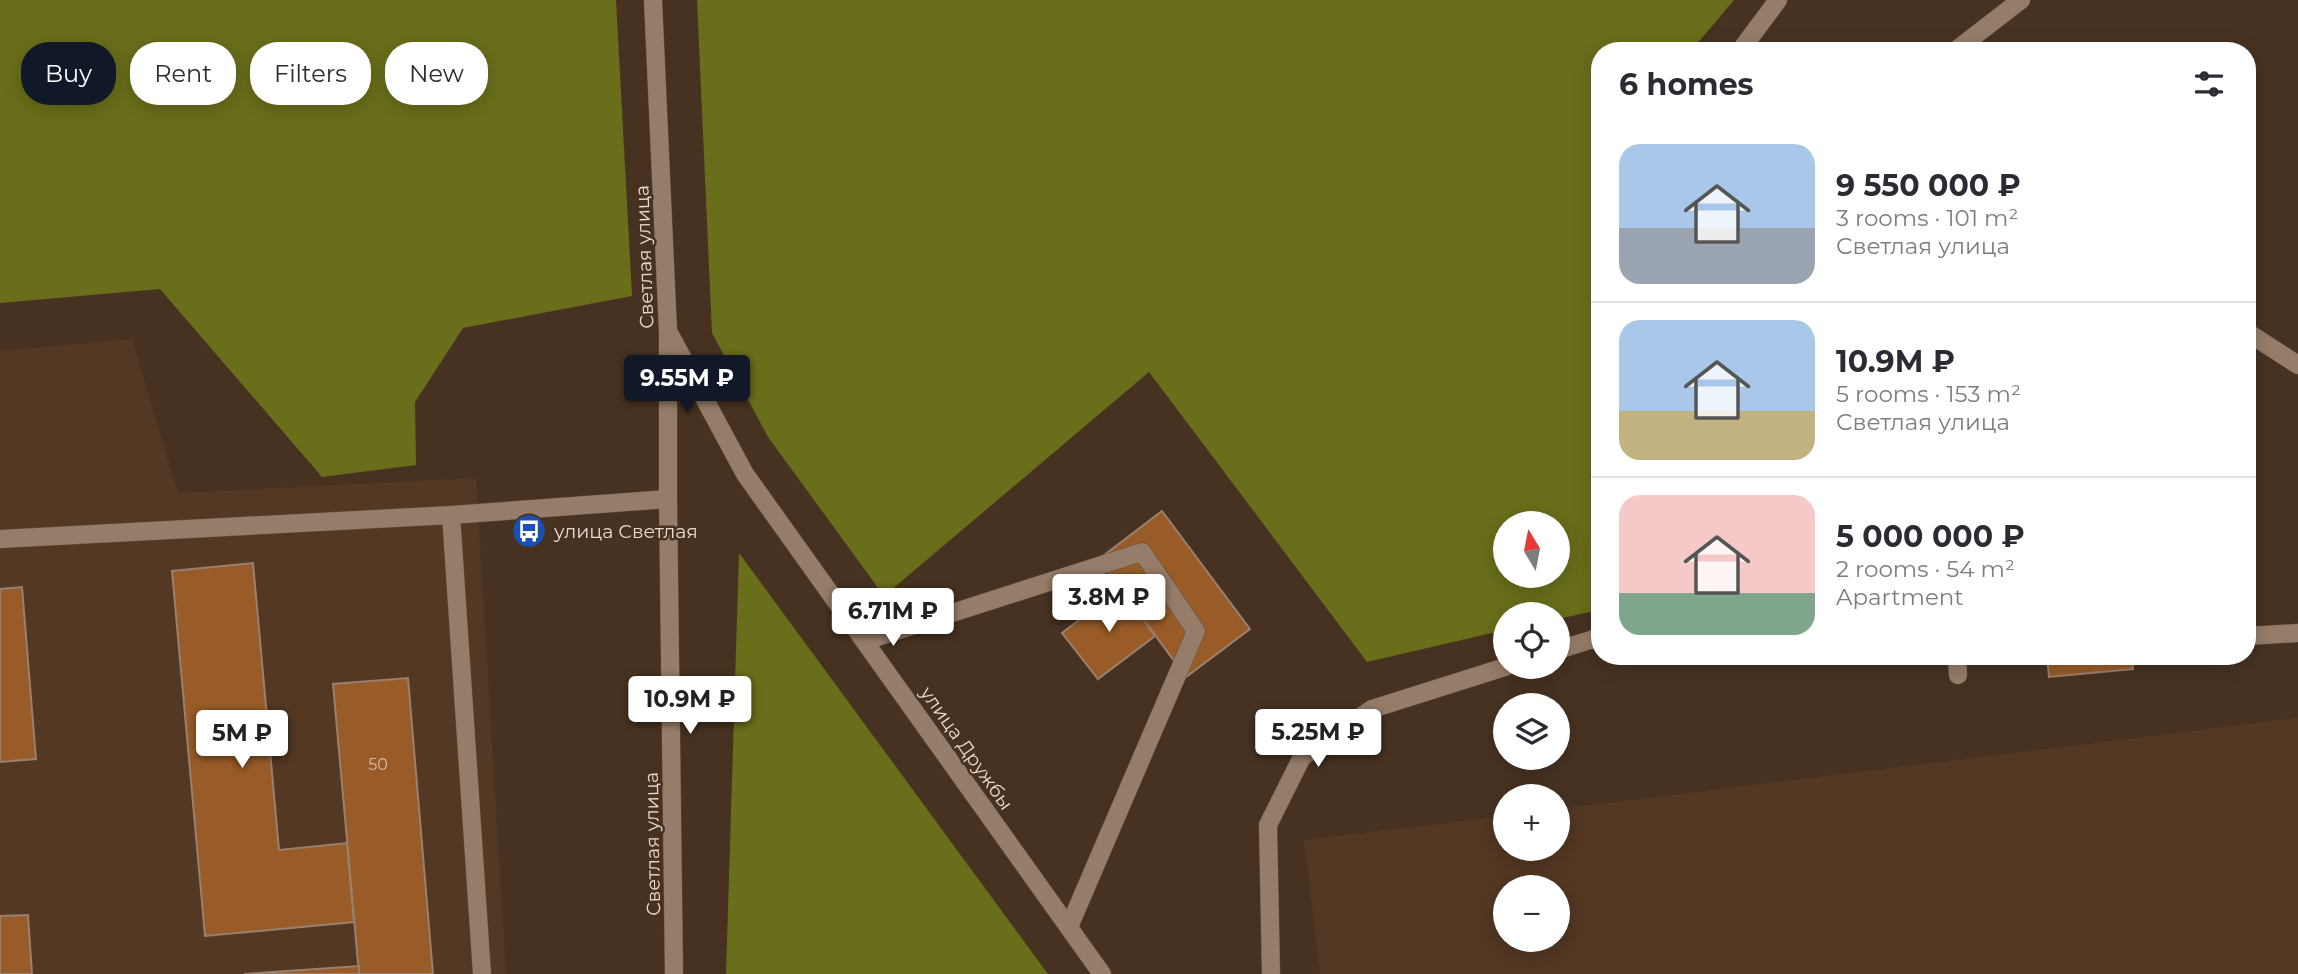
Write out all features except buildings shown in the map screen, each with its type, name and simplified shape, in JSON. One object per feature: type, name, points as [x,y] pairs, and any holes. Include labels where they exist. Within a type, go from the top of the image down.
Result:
[{"type":"street","name":"Светлая улица","points":[[653,0],[668,331],[667,499],[674,974]]},
{"type":"street","points":[[1747,42],[1778,0]]},
{"type":"street","points":[[1967,42],[2021,0]]},
{"type":"street","name":"улица Дружбы","points":[[668,331],[745,474],[1102,974]]},
{"type":"street","points":[[2256,338],[2298,365]]},
{"type":"street","points":[[0,539],[451,515],[667,499]]},
{"type":"street","points":[[451,515],[482,974]]},
{"type":"street","points":[[865,641],[1142,552],[1196,631],[1069,927]]},
{"type":"street","points":[[2256,635],[2298,633]]},
{"type":"street","points":[[1570,646],[1591,640]]},
{"type":"street","points":[[1957,665],[1958,675]]},
{"type":"street","points":[[1271,974],[1268,825],[1302,757],[1372,709],[1493,671]]},
{"type":"shaded area","points":[[0,0],[616,0],[632,296],[463,328],[415,402],[416,465],[322,477],[160,289],[0,303]]},
{"type":"shaded area","points":[[697,0],[1734,0],[1699,42],[1591,42],[1591,612],[1570,616],[1570,602],[1493,602],[1493,633],[1367,662],[1149,372],[884,596],[768,437],[712,333]]},
{"type":"shaded area","points":[[132,339],[178,493],[476,478],[506,974],[0,974],[0,351]]},
{"type":"shaded area","points":[[739,553],[1048,974],[726,974]]},
{"type":"shaded area","points":[[2298,718],[2298,974],[1320,974],[1304,840],[1493,817],[1493,861],[1570,861],[1570,808]]},
{"type":"place","name":"улица Светлая","points":[[529,531]]}]
